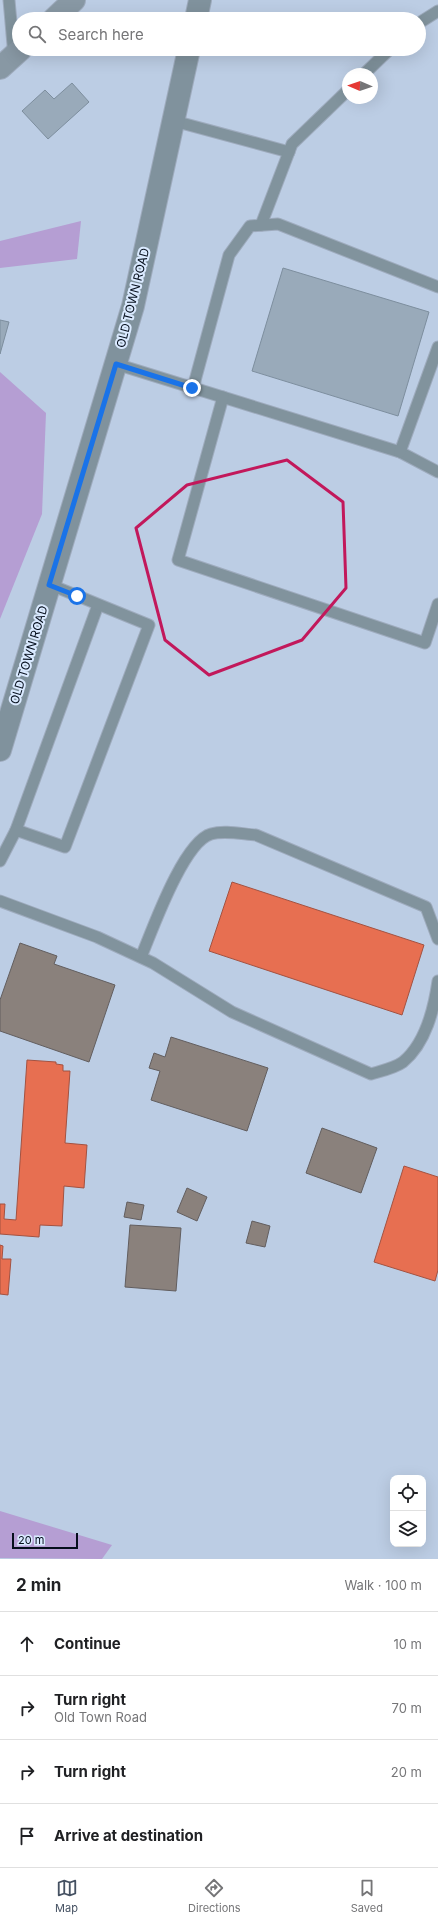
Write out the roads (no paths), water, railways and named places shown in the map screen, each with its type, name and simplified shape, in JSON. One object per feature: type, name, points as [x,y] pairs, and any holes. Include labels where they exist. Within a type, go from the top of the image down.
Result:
[{"type":"main road","points":[[61,12],[74,0]]},
{"type":"main road","points":[[197,12],[200,0]]},
{"type":"main road","name":"OLD TOWN ROAD","points":[[0,750],[47,584],[133,306],[188,56]]},
{"type":"lane","points":[[9,0],[11,58]]},
{"type":"lane","points":[[426,19],[438,11]]},
{"type":"lane","points":[[370,68],[383,56]]},
{"type":"lane","points":[[261,225],[292,144],[342,96]]},
{"type":"lane","points":[[174,121],[289,152]]},
{"type":"lane","points":[[192,388],[229,255],[250,226],[278,224],[438,287]]},
{"type":"lane","points":[[400,452],[438,347]]},
{"type":"lane","points":[[116,364],[400,452],[438,472]]},
{"type":"lane","points":[[223,397],[178,560],[425,643],[438,604]]},
{"type":"lane","points":[[16,830],[65,847],[149,625],[47,584]]},
{"type":"lane","points":[[0,861],[16,830],[98,605]]},
{"type":"lane","points":[[141,957],[181,863],[199,843],[210,834],[229,833],[256,835],[426,907],[438,939]]},
{"type":"lane","points":[[0,901],[97,937],[141,957],[232,1012],[371,1074],[402,1062],[418,1044],[434,1008],[438,982]]}]
